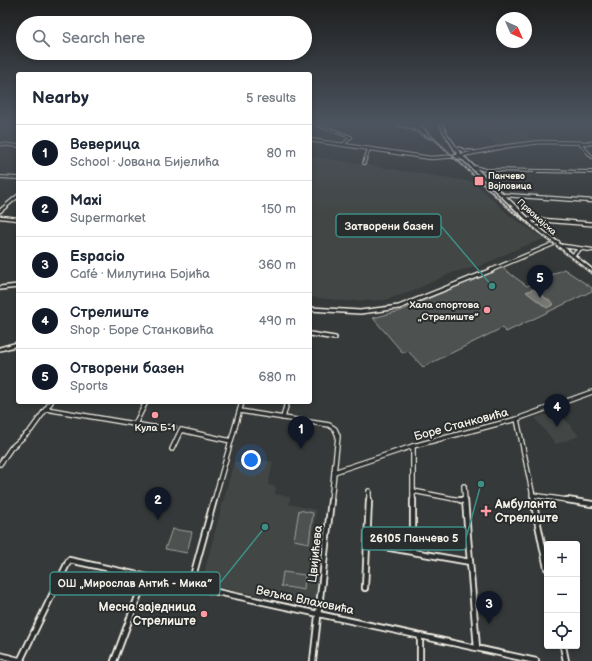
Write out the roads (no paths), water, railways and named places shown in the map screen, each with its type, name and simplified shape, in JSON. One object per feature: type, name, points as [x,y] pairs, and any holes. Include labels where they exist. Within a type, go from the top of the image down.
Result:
[{"type":"main road","points":[[453,156],[462,155]]},
{"type":"main road","name":"Првомајска","points":[[462,155],[557,243],[592,267]]},
{"type":"main road","name":"Првомајска","points":[[462,155],[557,243],[592,271]]},
{"type":"main road","points":[[537,224],[538,221],[542,220]]},
{"type":"street","points":[[364,163],[367,155]]},
{"type":"street","points":[[412,155],[436,158],[462,155]]},
{"type":"street","points":[[475,167],[486,170],[592,172]]},
{"type":"street","points":[[480,172],[486,170]]},
{"type":"street","points":[[0,177],[16,178]]},
{"type":"street","points":[[505,195],[517,197],[592,200]]},
{"type":"street","points":[[511,201],[513,198],[517,197]]},
{"type":"street","points":[[0,211],[16,198]]},
{"type":"street","points":[[0,218],[16,219]]},
{"type":"street","points":[[529,218],[552,220]]},
{"type":"street","points":[[529,218],[592,224]]},
{"type":"street","points":[[312,309],[360,312],[399,307],[447,290],[557,243]]},
{"type":"street","points":[[563,246],[592,250]]},
{"type":"street","points":[[574,254],[576,250],[581,249]]},
{"type":"street","points":[[0,288],[16,286]]},
{"type":"street","points":[[312,334],[335,338]]},
{"type":"street","points":[[0,349],[16,345]]},
{"type":"street","name":"Боре Станковића","points":[[334,472],[413,446],[517,419],[592,392]]},
{"type":"street","points":[[0,464],[11,448],[32,430],[50,404]]},
{"type":"street","points":[[135,424],[145,404]]},
{"type":"street","points":[[190,587],[242,404]]},
{"type":"street","points":[[240,411],[283,418],[286,404]]},
{"type":"street","points":[[46,409],[152,427],[174,427]]},
{"type":"street","name":"Цвијићева","points":[[283,418],[329,425],[336,429],[338,436],[313,661]]},
{"type":"street","points":[[517,419],[544,553]]},
{"type":"street","points":[[172,449],[181,430],[231,441]]},
{"type":"street","points":[[413,446],[413,551]]},
{"type":"street","points":[[464,486],[477,648]]},
{"type":"street","points":[[365,588],[369,491]]},
{"type":"street","points":[[414,491],[464,501]]},
{"type":"street","points":[[532,495],[592,504]]},
{"type":"street","points":[[367,544],[470,562]]},
{"type":"street","name":"Вељка Влаховића","points":[[21,661],[69,560],[145,578],[318,613],[536,661]]},
{"type":"street","points":[[114,661],[145,578]]},
{"type":"street","points":[[420,636],[420,661]]},
{"type":"street","points":[[564,649],[566,661]]},
{"type":"street","points":[[0,655],[21,661]]},
{"type":"railway","points":[[451,155],[512,211],[592,274]]},
{"type":"place","name":"Панчево Војловица","points":[[479,181]]},
{"type":"place","name":"Затворени базен","points":[[492,286]]},
{"type":"place","name":"Отворени базен","points":[[540,298]]},
{"type":"place","name":"Хала спортова „Стрелиште”","points":[[487,310]]},
{"type":"place","name":"Кула Б-1","points":[[155,415]]},
{"type":"place","name":"Стрелиште","points":[[557,427]]},
{"type":"place","name":"Веверица","points":[[301,449]]},
{"type":"place","name":"26105 Панчево 5","points":[[481,484]]},
{"type":"place","name":"Амбуланта Стрелиште","points":[[486,511]]},
{"type":"place","name":"Maxi","points":[[158,520]]},
{"type":"place","name":"ОШ „Мирослав Антић - Мика”","points":[[265,527]]},
{"type":"place","name":"Месна заједница Стрелиште","points":[[204,614]]},
{"type":"place","name":"Espacio","points":[[489,624]]}]
